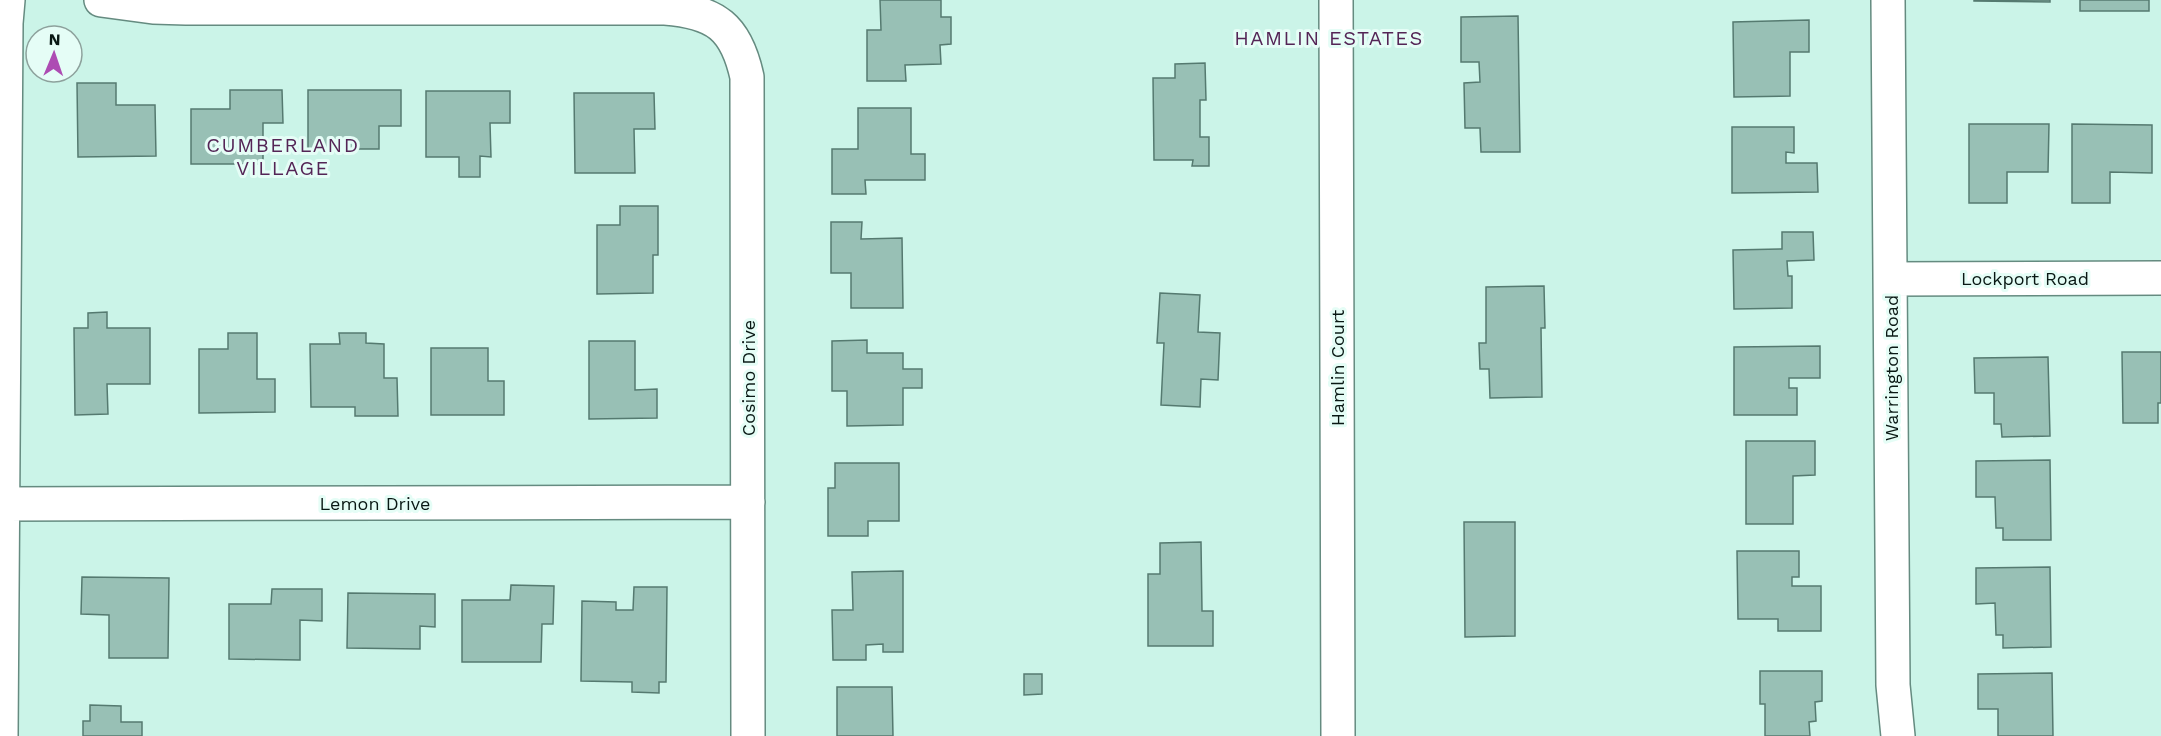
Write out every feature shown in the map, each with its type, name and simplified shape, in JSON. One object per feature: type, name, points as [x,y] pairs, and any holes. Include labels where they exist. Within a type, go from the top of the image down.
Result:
[{"type":"street","points":[[1,736],[8,0]]},
{"type":"street","name":"Cosimo Drive","points":[[101,0],[153,7],[186,8],[665,8],[687,10],[707,16],[722,26],[739,49],[747,77],[748,736]]},
{"type":"street","name":"Hamlin Court","points":[[1336,0],[1338,736]]},
{"type":"street","name":"Warrington Road","points":[[1888,0],[1893,685],[1898,736]]},
{"type":"street","name":"Lockport Road","points":[[1890,279],[2161,278]]},
{"type":"street","name":"Lemon Drive","points":[[2,504],[748,502]]},
{"type":"building","points":[[880,0],[941,0],[941,17],[951,17],[951,44],[940,45],[941,64],[905,65],[906,81],[867,81],[867,30],[881,30]]},
{"type":"building","points":[[2050,0],[2050,2],[1974,1]]},
{"type":"building","points":[[2080,0],[2149,0],[2149,11],[2080,11]]},
{"type":"building","points":[[1518,16],[1520,152],[1481,152],[1480,128],[1465,128],[1464,83],[1480,82],[1479,62],[1461,62],[1461,17]]},
{"type":"building","points":[[1809,20],[1809,52],[1790,52],[1790,96],[1734,97],[1733,22]]},
{"type":"building","points":[[1205,63],[1206,100],[1200,100],[1200,137],[1209,137],[1209,166],[1192,166],[1193,160],[1154,160],[1153,78],[1175,78],[1175,64]]},
{"type":"building","points":[[116,83],[116,105],[155,105],[156,156],[78,157],[77,84]]},
{"type":"building","points":[[230,90],[282,90],[283,123],[263,123],[263,164],[191,164],[191,109],[230,109]]},
{"type":"building","points":[[308,90],[401,90],[401,126],[379,126],[379,149],[308,149]]},
{"type":"building","points":[[426,91],[510,91],[510,123],[490,123],[491,157],[480,156],[480,177],[459,177],[459,157],[426,157]]},
{"type":"building","points":[[574,93],[654,93],[655,129],[634,129],[635,173],[575,173]]},
{"type":"building","points":[[858,108],[911,108],[911,154],[925,154],[925,180],[865,180],[866,194],[832,194],[832,149],[858,149]]},
{"type":"building","points":[[1969,124],[2049,124],[2048,172],[2007,172],[2007,203],[1969,203]]},
{"type":"building","points":[[2072,124],[2152,125],[2152,173],[2110,172],[2110,203],[2072,203]]},
{"type":"building","points":[[1732,127],[1794,127],[1794,153],[1786,152],[1786,163],[1817,163],[1818,192],[1732,193]]},
{"type":"building","points":[[620,206],[658,206],[658,255],[653,255],[653,293],[597,294],[597,225],[620,225]]},
{"type":"building","points":[[831,222],[862,222],[861,239],[902,238],[903,308],[851,308],[851,273],[831,273]]},
{"type":"building","points":[[1782,232],[1813,232],[1814,260],[1787,261],[1788,276],[1792,276],[1792,308],[1734,309],[1733,250],[1782,249]]},
{"type":"building","points":[[1544,286],[1545,328],[1541,328],[1542,397],[1490,398],[1489,369],[1480,369],[1479,343],[1486,343],[1486,287]]},
{"type":"building","points":[[1160,293],[1200,295],[1198,332],[1220,333],[1218,380],[1201,379],[1200,407],[1161,405],[1164,343],[1157,343]]},
{"type":"building","points":[[107,312],[107,328],[150,328],[150,384],[107,384],[108,414],[75,415],[74,328],[88,328],[88,313]]},
{"type":"building","points":[[228,333],[257,333],[257,379],[275,379],[275,412],[199,413],[199,349],[228,349]]},
{"type":"building","points":[[339,333],[366,333],[366,343],[384,344],[384,378],[397,378],[398,416],[355,416],[355,407],[311,407],[310,344],[340,344]]},
{"type":"building","points":[[867,340],[867,353],[903,353],[903,369],[922,369],[922,388],[903,388],[903,425],[847,426],[847,391],[832,391],[832,341]]},
{"type":"building","points":[[589,341],[635,341],[635,390],[657,389],[657,418],[589,419]]},
{"type":"building","points":[[1820,346],[1820,378],[1789,378],[1789,388],[1797,388],[1797,415],[1734,415],[1734,347]]},
{"type":"building","points":[[431,348],[488,348],[488,381],[504,381],[504,415],[431,415]]},
{"type":"building","points":[[2122,352],[2161,352],[2161,403],[2158,403],[2158,423],[2123,423]]},
{"type":"building","points":[[2048,357],[2050,436],[2002,437],[2001,424],[1994,424],[1994,393],[1975,393],[1974,358]]},
{"type":"building","points":[[1746,441],[1815,441],[1815,475],[1793,476],[1793,524],[1746,524]]},
{"type":"building","points":[[2050,460],[2051,540],[2003,540],[2003,528],[1996,528],[1995,497],[1976,497],[1976,461]]},
{"type":"building","points":[[835,463],[899,463],[899,521],[868,521],[868,536],[828,536],[828,488],[835,488]]},
{"type":"building","points":[[1464,522],[1515,522],[1515,636],[1465,637]]},
{"type":"building","points":[[1201,542],[1202,611],[1213,611],[1213,646],[1148,646],[1148,574],[1160,574],[1160,543]]},
{"type":"building","points":[[1737,551],[1799,551],[1799,577],[1792,577],[1792,586],[1821,586],[1821,631],[1778,631],[1778,619],[1738,619]]},
{"type":"building","points":[[2050,567],[2051,647],[2003,648],[2003,635],[1996,635],[1995,603],[1976,604],[1976,568]]},
{"type":"building","points":[[903,571],[903,652],[883,652],[883,644],[866,645],[866,660],[833,660],[832,610],[853,610],[852,572]]},
{"type":"building","points":[[82,577],[169,578],[168,658],[109,658],[109,615],[81,614]]},
{"type":"building","points":[[511,585],[554,586],[553,624],[542,624],[541,662],[462,662],[462,600],[510,600]]},
{"type":"building","points":[[634,587],[667,587],[666,682],[659,682],[659,693],[632,692],[632,682],[581,681],[582,601],[616,602],[616,610],[633,610]]},
{"type":"building","points":[[272,589],[322,589],[322,621],[300,620],[300,660],[229,659],[229,604],[271,604]]},
{"type":"building","points":[[348,593],[435,594],[435,627],[420,626],[420,649],[347,648]]},
{"type":"building","points":[[1760,671],[1822,671],[1822,701],[1815,702],[1816,721],[1809,722],[1810,736],[1765,736],[1765,704],[1760,704]]},
{"type":"building","points":[[2052,673],[2053,736],[1998,736],[1998,709],[1978,709],[1978,674]]},
{"type":"building","points":[[1024,674],[1042,674],[1042,694],[1024,695]]},
{"type":"building","points":[[837,687],[892,687],[893,736],[837,736]]},
{"type":"building","points":[[90,705],[121,706],[121,722],[142,722],[142,736],[83,736],[83,721],[90,721]]},
{"type":"district","name":"HAMLIN ESTATES","points":[[1329,38]]},
{"type":"district","name":"CUMBERLAND VILLAGE","points":[[283,156]]}]
